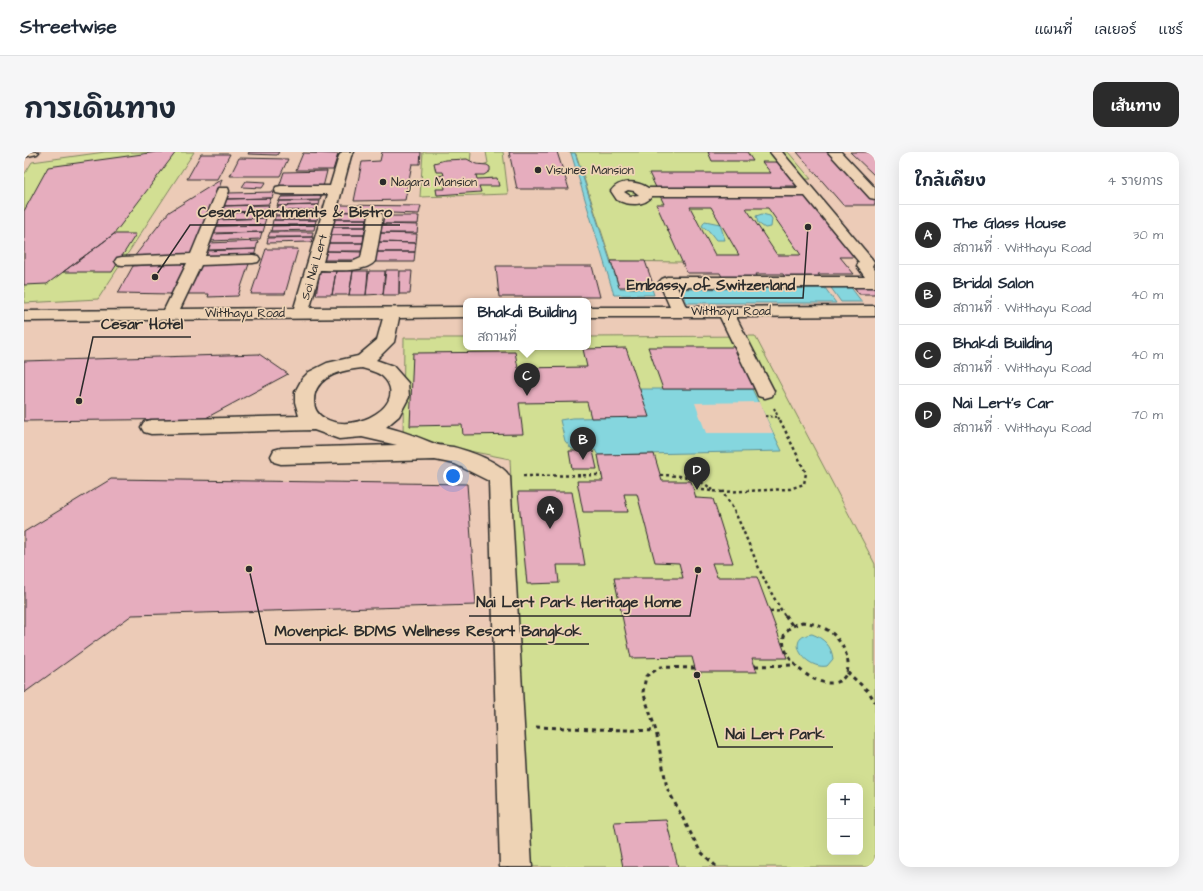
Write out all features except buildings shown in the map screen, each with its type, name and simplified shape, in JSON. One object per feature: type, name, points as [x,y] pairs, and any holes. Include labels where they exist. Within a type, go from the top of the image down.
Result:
[{"type":"main road","points":[[24,153],[33,152]]},
{"type":"main road","name":"Soi Nai Lert","points":[[301,313],[345,156],[348,152]]},
{"type":"main road","points":[[776,152],[867,262],[864,266],[875,281]]},
{"type":"main road","points":[[834,152],[875,195]]},
{"type":"main road","points":[[281,190],[336,190]]},
{"type":"main road","points":[[170,314],[196,260],[223,191]]},
{"type":"main road","points":[[645,192],[810,192]]},
{"type":"main road","points":[[314,266],[353,266],[368,261],[376,216]]},
{"type":"main road","points":[[122,261],[253,259]]},
{"type":"main road","points":[[680,311],[668,282],[875,281]]},
{"type":"main road","points":[[725,311],[765,391]]},
{"type":"main road","name":"Witthayu Road","points":[[591,312],[875,311]]},
{"type":"main road","name":"Witthayu Road","points":[[24,316],[463,312]]},
{"type":"main road","points":[[362,362],[385,342],[392,313]]},
{"type":"main road","points":[[362,430],[385,420],[395,410],[400,399],[400,388],[396,378],[388,370],[376,365],[362,362],[347,363],[331,367],[318,375],[308,385],[303,397],[305,409],[312,420],[316,423],[324,428],[341,432],[362,430],[405,439],[435,452]]},
{"type":"main road","points":[[151,427],[218,424],[316,423]]},
{"type":"main road","points":[[281,456],[435,452],[452,454],[476,464],[500,477],[516,867]]},
{"type":"path","points":[[702,490],[722,492],[790,489],[804,484],[806,473],[765,391]]},
{"type":"path","points":[[765,416],[778,416]]},
{"type":"path","points":[[500,477],[602,475]]},
{"type":"path","points":[[660,475],[692,476],[703,481],[714,491]]},
{"type":"path","points":[[722,492],[731,502],[761,572],[781,611],[792,625]]},
{"type":"path","points":[[770,612],[781,611]]},
{"type":"path","points":[[802,622],[812,623],[833,634],[841,643],[846,653],[848,663],[847,672],[842,679],[824,683],[808,677],[794,665],[787,655],[784,645],[784,636],[787,629],[792,625],[802,622]]},
{"type":"path","points":[[755,666],[794,665]]},
{"type":"path","points":[[695,668],[661,667],[646,676],[643,692],[656,731],[668,788],[700,851],[717,867]]},
{"type":"path","points":[[847,672],[869,692],[875,702]]},
{"type":"path","points":[[511,726],[656,731]]},
{"type":"green space","points":[[105,152],[194,152],[98,299],[24,303],[24,175],[32,162]]},
{"type":"green space","points":[[423,152],[471,152],[470,163],[480,166],[488,163],[486,152],[503,152],[508,194],[420,197]]},
{"type":"green space","points":[[568,152],[788,152],[811,179],[659,184],[768,198],[816,264],[611,261],[576,154]]},
{"type":"green space","points":[[755,336],[875,564],[875,867],[529,867],[510,459],[403,438],[404,338],[463,338],[463,350],[591,350],[591,337]]},
{"type":"water","points":[[571,153],[575,153],[619,288],[652,289],[654,295],[614,295]]},
{"type":"water","points":[[762,214],[770,216],[772,219],[771,227],[765,228],[758,223],[756,216]]},
{"type":"water","points":[[705,221],[720,224],[725,240],[716,240],[709,231],[702,226]]},
{"type":"water","points":[[829,285],[849,285],[862,302],[841,302]]},
{"type":"water","points":[[825,288],[836,303],[687,303],[680,289]]},
{"type":"water","points":[[640,389],[752,389],[782,451],[598,455],[595,450],[572,449],[565,441],[560,420],[572,418],[648,417]]},
{"type":"water","points":[[812,634],[823,640],[831,650],[833,659],[827,666],[819,666],[811,663],[800,653],[798,646],[799,641],[803,636]]},
{"type":"pier","points":[[759,402],[773,433],[706,433],[695,403]]},
{"type":"place","name":"Visunee Mansion","points":[[538,170]]},
{"type":"place","name":"Nagara Mansion","points":[[383,182]]},
{"type":"place","name":"Embassy of Switzerland","points":[[808,227]]},
{"type":"place","name":"Cesar Apartments & Bistro","points":[[155,277]]},
{"type":"place","name":"Bhakdi Building","points":[[527,396]]},
{"type":"place","name":"Cesar Hotel","points":[[79,401]]},
{"type":"place","name":"Bridal Salon","points":[[583,460]]},
{"type":"place","name":"Nai Lert's Car","points":[[697,490]]},
{"type":"place","name":"The Glass House","points":[[550,529]]},
{"type":"place","name":"Movenpick BDMS Wellness Resort Bangkok","points":[[249,569]]},
{"type":"place","name":"Nai Lert Park Heritage Home","points":[[698,570]]},
{"type":"place","name":"Nai Lert Park","points":[[697,675]]}]
